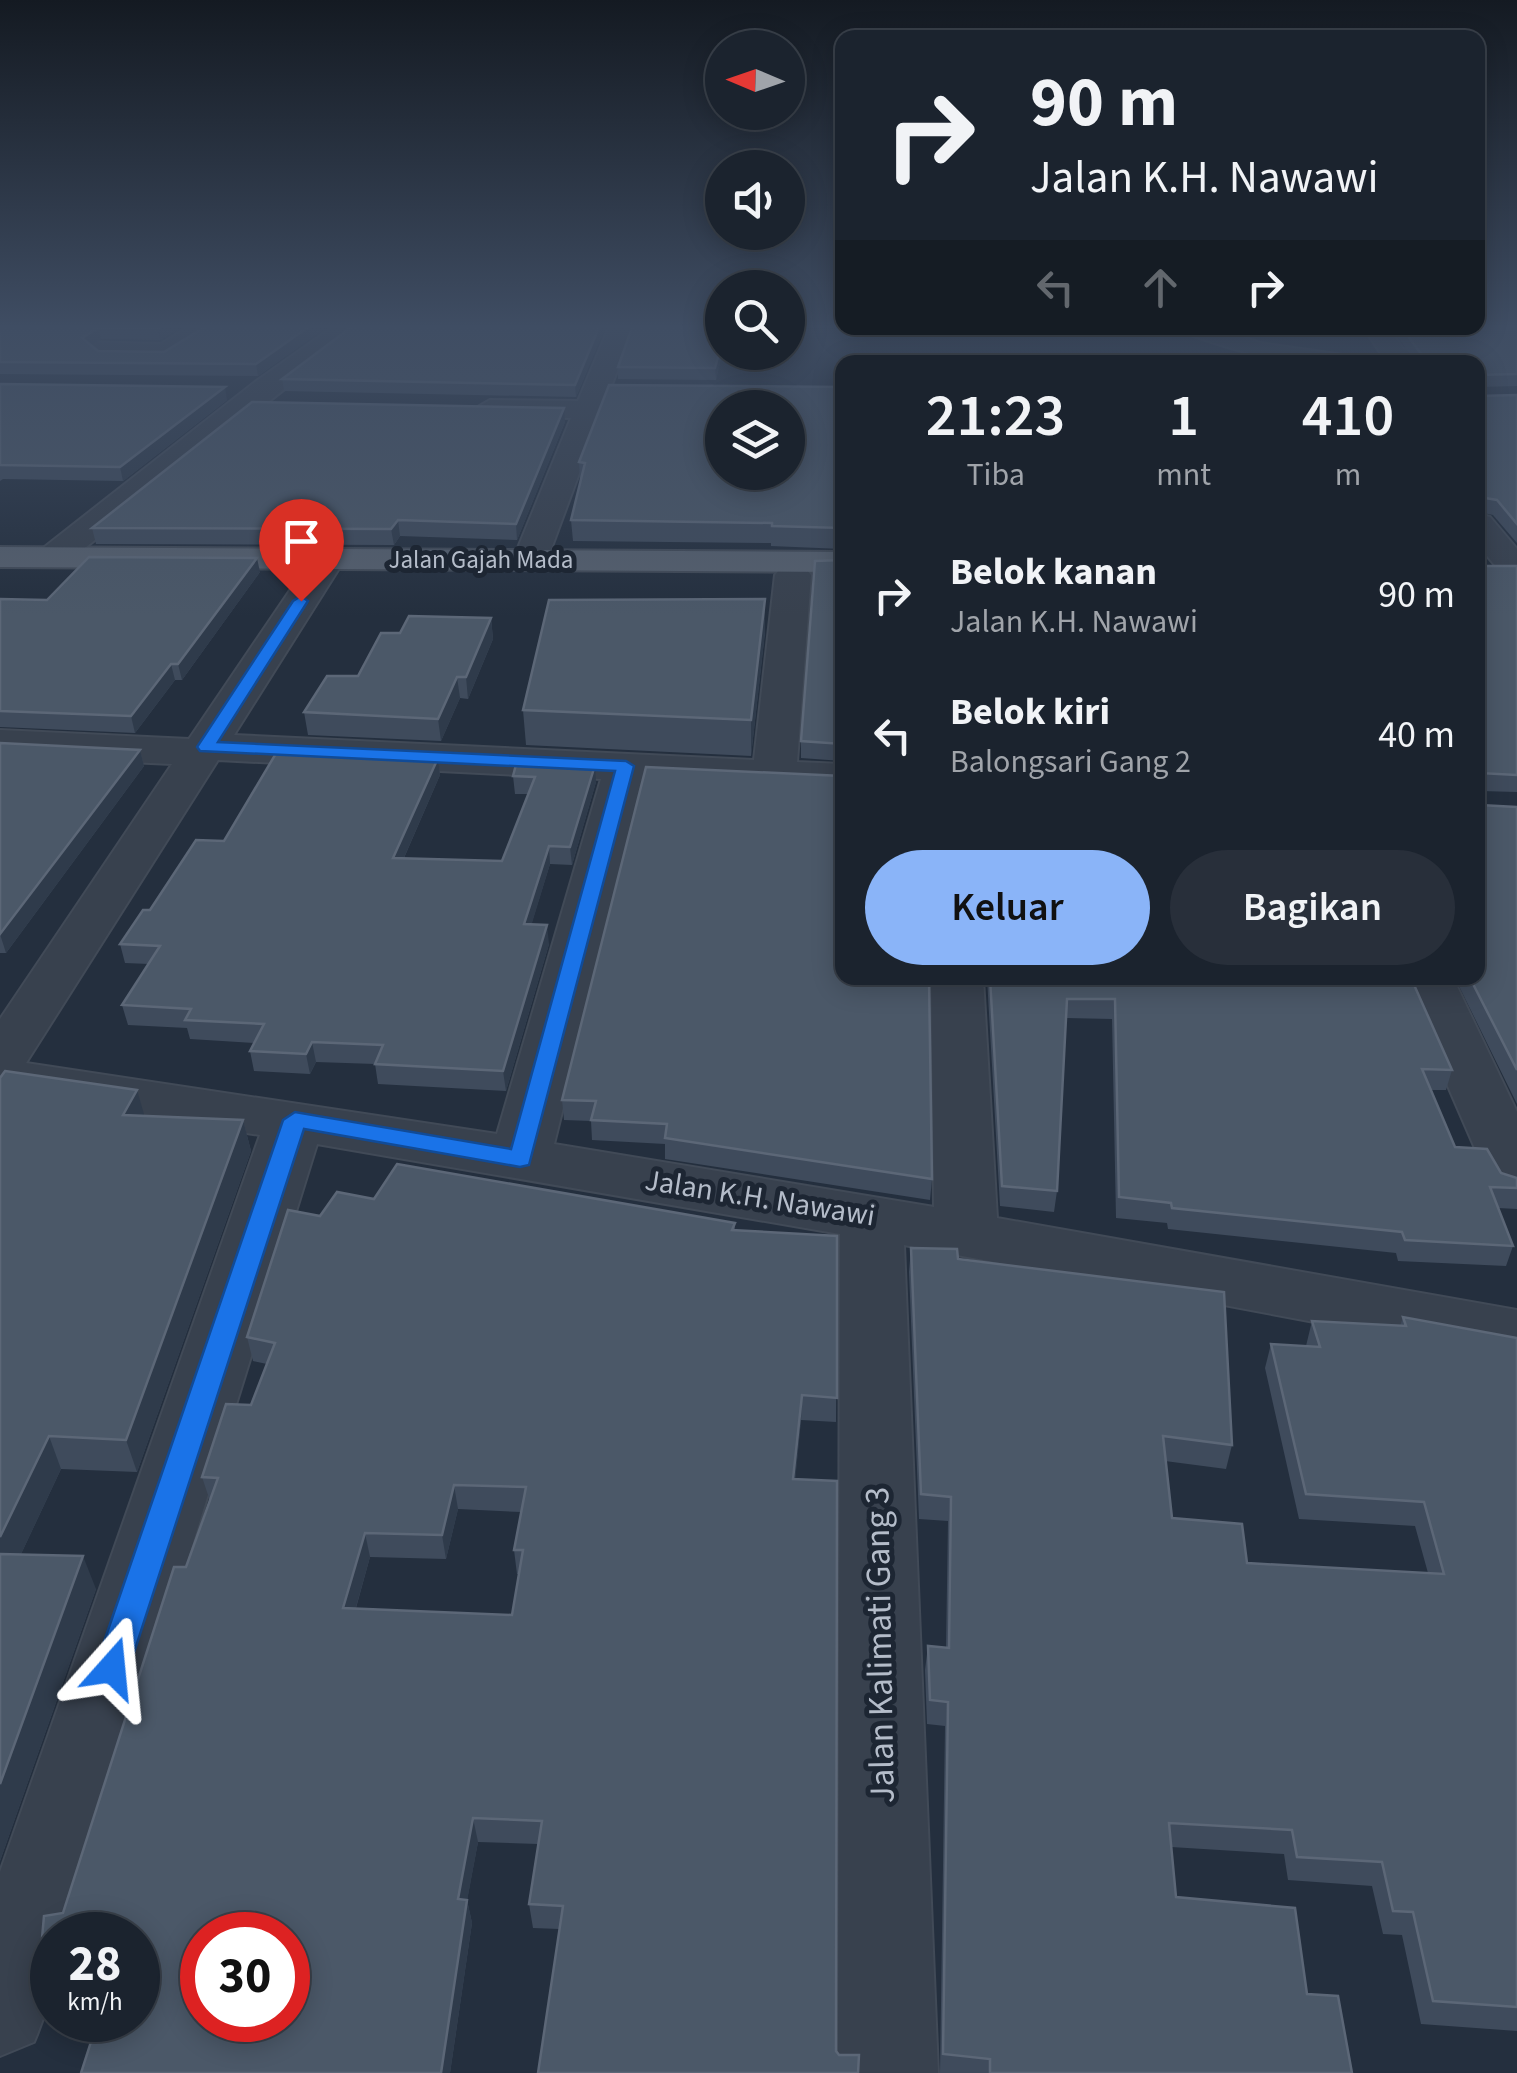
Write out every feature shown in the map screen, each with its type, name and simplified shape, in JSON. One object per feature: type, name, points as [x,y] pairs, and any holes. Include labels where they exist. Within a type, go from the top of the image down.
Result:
[{"type":"main road","name":"Jalan Gajah Mada","points":[[0,556],[324,566],[530,560],[569,567],[835,575]]},
{"type":"main road","points":[[1485,575],[1503,557]]},
{"type":"main road","name":"Jalan Gajah Mada","points":[[0,569],[835,562]]},
{"type":"street","points":[[54,556],[224,422]]},
{"type":"street","points":[[530,560],[582,422]]},
{"type":"street","points":[[0,1060],[324,566]]},
{"type":"street","points":[[774,773],[794,575]]},
{"type":"street","points":[[0,742],[835,777]]},
{"type":"street","points":[[520,1159],[626,766]]},
{"type":"street","points":[[958,985],[966,1234]]},
{"type":"street","points":[[1430,985],[1517,1176]]},
{"type":"street","name":"Jalan K.H. Nawawi","points":[[0,1077],[295,1120],[871,1217],[1517,1336]]},
{"type":"street","points":[[0,2008],[295,1120]]},
{"type":"street","name":"Jalan Kalimati Gang 3","points":[[871,1217],[888,2073]]},
{"type":"building","points":[[0,422],[179,422],[120,467],[0,465]]},
{"type":"building","points":[[227,422],[558,422],[516,524],[398,520],[391,529],[92,528]]},
{"type":"building","points":[[595,422],[705,422],[705,490],[805,490],[805,422],[835,422],[835,528],[571,520],[585,463],[579,462]]},
{"type":"building","points":[[1485,422],[1517,422],[1517,524],[1497,500],[1485,498]]},
{"type":"building","points":[[89,557],[257,558],[178,664],[171,664],[131,716],[0,711],[0,599],[47,600]]},
{"type":"building","points":[[835,560],[835,743],[801,741],[815,561]]},
{"type":"building","points":[[1485,566],[1517,566],[1517,775],[1485,773]]},
{"type":"building","points":[[765,599],[751,720],[523,710],[549,600]]},
{"type":"building","points":[[409,616],[491,618],[466,677],[457,677],[438,719],[304,712],[327,676],[358,676],[381,633],[400,633]]},
{"type":"building","points":[[0,743],[140,750],[0,934]]},
{"type":"building","points":[[278,750],[438,758],[393,858],[502,861],[535,777],[513,776],[517,761],[595,765],[570,847],[549,846],[524,924],[547,925],[503,1071],[375,1064],[383,1045],[312,1042],[306,1054],[250,1051],[264,1024],[185,1020],[191,1009],[122,1005],[160,946],[120,944],[143,910],[150,910],[196,840],[224,841]]},
{"type":"building","points":[[646,767],[835,776],[835,985],[929,985],[932,1179],[665,1138],[667,1124],[591,1120],[596,1101],[562,1100]]},
{"type":"building","points":[[1485,805],[1517,807],[1517,1070],[1474,985],[1485,985]]},
{"type":"building","points":[[990,985],[1414,985],[1452,1070],[1422,1069],[1455,1147],[1487,1149],[1501,1173],[1517,1178],[1517,1188],[1490,1187],[1513,1246],[1405,1240],[1402,1232],[1172,1208],[1171,1203],[1119,1197],[1115,999],[1067,999],[1057,1191],[1002,1186]]},
{"type":"building","points":[[5,1071],[137,1090],[123,1115],[243,1120],[126,1440],[49,1436],[0,1537],[0,1078]]},
{"type":"building","points":[[397,1164],[735,1223],[732,1230],[837,1236],[837,1398],[802,1395],[793,1479],[837,1481],[836,2051],[839,2055],[859,2055],[858,2073],[538,2073],[563,1906],[529,1904],[542,1821],[473,1818],[458,1899],[467,1900],[441,2073],[81,2073],[91,2042],[160,2042],[160,1912],[63,1912],[174,1567],[186,1567],[218,1478],[202,1477],[226,1404],[251,1405],[275,1343],[247,1337],[288,1210],[320,1216],[337,1192],[374,1199]],"holes":[[[454,1485],[526,1487],[514,1550],[523,1550],[512,1615],[343,1608],[365,1533],[442,1535]]]},
{"type":"building","points":[[911,1248],[957,1249],[958,1259],[1224,1292],[1232,1445],[1163,1436],[1172,1518],[1242,1524],[1247,1563],[1444,1574],[1424,1502],[1306,1494],[1271,1344],[1320,1347],[1312,1321],[1406,1326],[1403,1317],[1517,1338],[1517,2007],[1433,2001],[1413,1912],[1393,1911],[1382,1862],[1297,1857],[1292,1830],[1169,1823],[1176,1897],[1295,1908],[1307,1994],[1338,1996],[1352,2073],[990,2073],[990,2059],[943,2054],[948,1702],[930,1700],[928,1646],[949,1648],[951,1497],[921,1494]]},
{"type":"building","points":[[0,1554],[83,1556],[0,1784]]},
{"type":"route","points":[[112,1668],[295,1120],[520,1159],[626,766],[206,747],[301,601]]}]
